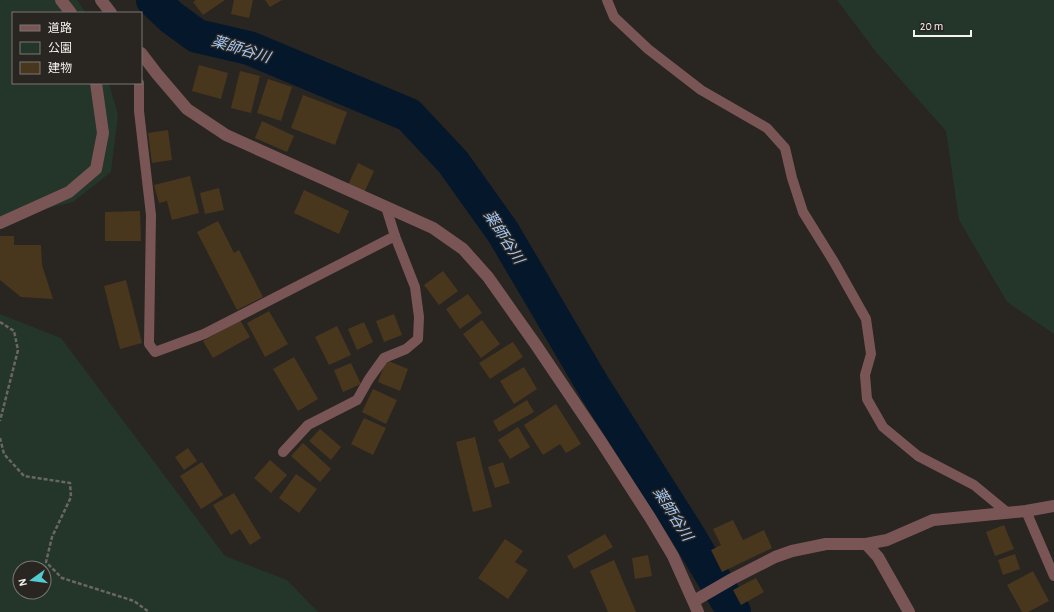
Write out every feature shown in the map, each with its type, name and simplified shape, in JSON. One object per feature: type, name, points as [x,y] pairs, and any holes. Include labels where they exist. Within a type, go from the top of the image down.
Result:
[{"type":"street","points":[[61,0],[70,12]]},
{"type":"street","points":[[101,0],[110,12]]},
{"type":"street","points":[[142,54],[156,74],[187,109],[226,135],[433,228],[463,249],[488,277],[600,440],[673,556],[696,607]]},
{"type":"street","points":[[0,223],[69,192],[96,169],[104,133],[96,84]]},
{"type":"street","points":[[696,607],[705,594],[775,557],[792,551],[826,544],[866,544],[887,540],[933,520],[1026,512],[1054,506]]},
{"type":"street","points":[[866,544],[878,557],[909,612]]},
{"type":"lane","points":[[607,0],[614,17],[648,49],[700,90],[767,128],[785,148],[792,178],[803,212],[834,262],[866,319],[871,354],[865,375],[867,400],[883,428],[918,456],[974,485],[1008,513]]},
{"type":"lane","points":[[138,84],[139,111],[151,215],[149,344],[155,352],[204,334],[395,236]]},
{"type":"lane","points":[[283,452],[308,425],[358,400],[369,379],[384,358],[406,349],[418,339],[420,317],[415,287],[395,236],[386,207]]},
{"type":"lane","points":[[1026,512],[1054,576]]},
{"type":"path","points":[[0,322],[14,331],[18,350],[0,421]]},
{"type":"path","points":[[0,438],[4,454],[24,476],[70,483],[71,497],[52,537],[46,562],[62,578],[134,601],[149,612]]},
{"type":"green space","points":[[0,0],[77,0],[85,12],[12,12],[12,84],[109,84],[118,115],[111,172],[73,202],[0,220]]},
{"type":"green space","points":[[837,0],[1054,0],[1054,334],[1007,302],[959,220],[946,131],[876,52]]},
{"type":"green space","points":[[0,314],[61,338],[225,556],[287,580],[318,612],[0,612]]},
{"type":"building","points":[[196,0],[225,0],[203,15],[193,2]]},
{"type":"building","points":[[234,0],[253,0],[249,18],[231,14]]},
{"type":"building","points":[[265,0],[282,0],[270,7]]},
{"type":"building","points":[[199,65],[228,73],[221,99],[192,91]]},
{"type":"building","points":[[240,71],[260,76],[251,113],[231,108]]},
{"type":"building","points":[[268,79],[292,87],[281,121],[257,113]]},
{"type":"building","points":[[303,95],[347,112],[335,145],[291,128]]},
{"type":"building","points":[[262,121],[294,136],[287,152],[255,138]]},
{"type":"building","points":[[168,130],[172,160],[152,163],[148,133]]},
{"type":"building","points":[[358,163],[374,171],[364,193],[348,185]]},
{"type":"building","points":[[190,176],[199,213],[172,220],[167,201],[159,203],[154,185]]},
{"type":"building","points":[[219,188],[224,210],[205,214],[200,193]]},
{"type":"building","points":[[304,190],[349,211],[339,234],[294,213]]},
{"type":"building","points":[[140,211],[141,241],[105,241],[105,212]]},
{"type":"building","points":[[218,221],[234,253],[239,250],[263,297],[237,310],[197,232]]},
{"type":"building","points":[[0,236],[14,236],[14,245],[41,245],[42,265],[53,299],[21,297],[0,280]]},
{"type":"building","points":[[443,271],[458,291],[439,305],[424,285]]},
{"type":"building","points":[[126,280],[142,343],[120,349],[104,286]]},
{"type":"building","points":[[468,294],[482,313],[460,329],[446,309]]},
{"type":"building","points":[[269,311],[288,344],[265,357],[247,323]]},
{"type":"building","points":[[394,314],[402,335],[384,342],[376,321]]},
{"type":"building","points":[[240,320],[250,337],[213,358],[203,341]]},
{"type":"building","points":[[482,320],[500,344],[481,358],[463,334]]},
{"type":"building","points":[[364,322],[373,342],[357,350],[348,329]]},
{"type":"building","points":[[337,326],[351,355],[329,365],[315,337]]},
{"type":"building","points":[[513,342],[523,357],[490,379],[479,363]]},
{"type":"building","points":[[294,357],[318,399],[298,411],[273,369]]},
{"type":"building","points":[[386,360],[408,369],[400,391],[378,382]]},
{"type":"building","points":[[351,363],[361,384],[343,392],[334,370]]},
{"type":"building","points":[[524,367],[537,389],[514,404],[500,381]]},
{"type":"building","points":[[373,389],[397,400],[386,424],[362,412]]},
{"type":"building","points":[[527,400],[534,412],[499,432],[493,421]]},
{"type":"building","points":[[556,404],[581,444],[566,453],[560,444],[543,455],[524,425]]},
{"type":"building","points":[[364,418],[386,428],[373,455],[351,444]]},
{"type":"building","points":[[518,427],[530,447],[510,459],[498,440]]},
{"type":"building","points":[[320,429],[341,447],[331,460],[309,441]]},
{"type":"building","points":[[475,437],[492,507],[473,512],[456,442]]},
{"type":"building","points":[[303,443],[331,469],[320,482],[291,456]]},
{"type":"building","points":[[188,448],[197,461],[184,470],[175,457]]},
{"type":"building","points":[[270,460],[287,475],[271,493],[254,478]]},
{"type":"building","points":[[202,462],[223,495],[201,509],[180,476]]},
{"type":"building","points":[[503,462],[510,483],[495,488],[488,467]]},
{"type":"building","points":[[296,474],[317,489],[299,513],[279,498]]},
{"type":"building","points":[[234,493],[261,538],[250,545],[240,529],[231,535],[213,505]]},
{"type":"building","points":[[733,520],[743,540],[764,530],[772,548],[722,572],[711,550],[721,545],[713,529]]},
{"type":"building","points":[[1004,525],[1014,549],[995,556],[986,532]]},
{"type":"building","points":[[605,534],[613,547],[574,569],[567,556]]},
{"type":"building","points":[[505,539],[523,551],[515,562],[528,570],[508,599],[478,578]]},
{"type":"building","points":[[1015,554],[1020,569],[1003,575],[998,560]]},
{"type":"building","points":[[648,555],[652,576],[635,579],[632,558]]},
{"type":"building","points":[[614,560],[636,612],[608,612],[590,571]]},
{"type":"building","points":[[1033,571],[1049,601],[1028,612],[1022,612],[1007,585]]},
{"type":"building","points":[[756,578],[764,592],[741,605],[733,590]]},
{"type":"waterway","name":"薬師谷川","points":[[153,0],[171,17],[197,36],[249,48],[409,115],[453,162],[503,232],[594,387],[685,530],[734,612]]}]
